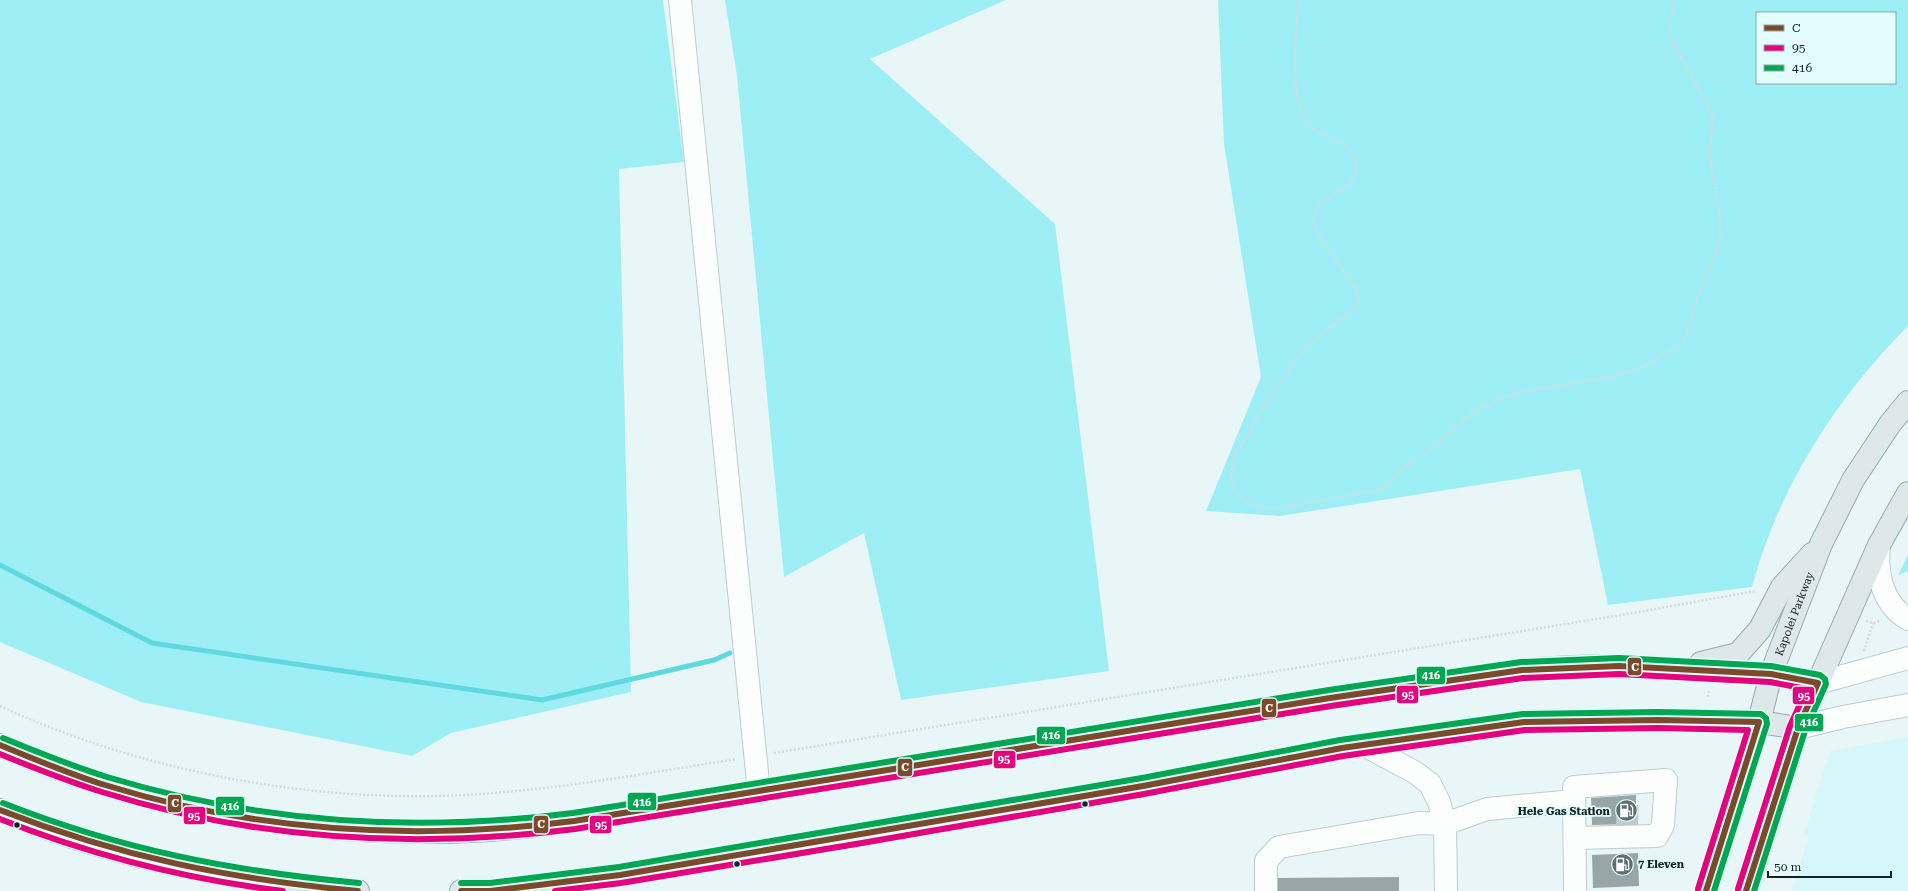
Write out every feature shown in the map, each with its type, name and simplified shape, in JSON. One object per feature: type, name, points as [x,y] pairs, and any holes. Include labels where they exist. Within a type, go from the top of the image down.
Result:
[{"type":"main road","name":"Kapolei Parkway","points":[[1706,891],[1759,722],[1771,674],[1821,544],[1853,480],[1886,429],[1908,402]]},
{"type":"main road","points":[[1746,891],[1798,728],[1879,545],[1908,493]]},
{"type":"main road","points":[[1679,669],[1738,654],[1760,629],[1782,586],[1821,544]]},
{"type":"main road","points":[[0,745],[92,780],[154,798],[235,816],[348,829],[436,832],[513,829],[574,821],[1471,676],[1522,670],[1619,666],[1771,674],[1818,683]]},
{"type":"main road","points":[[460,891],[490,891],[620,875],[1143,786],[1364,744],[1524,722],[1658,720],[1759,722],[1798,728]]},
{"type":"main road","points":[[0,810],[81,839],[130,854],[206,871],[305,887],[358,891]]},
{"type":"street","points":[[680,0],[759,792]]},
{"type":"street","points":[[1879,545],[1878,569],[1883,590],[1897,610],[1898,618]]},
{"type":"street","points":[[1818,683],[1908,658]]},
{"type":"street","points":[[1798,728],[1843,717],[1908,705]]},
{"type":"street","points":[[1364,744],[1416,773],[1430,784],[1439,802],[1445,824],[1446,891]]},
{"type":"street","points":[[1575,838],[1627,832],[1657,836],[1663,824],[1666,780],[1628,786],[1574,787],[1575,891]]},
{"type":"street","points":[[1266,891],[1266,861],[1279,846],[1419,823],[1445,824],[1488,809],[1574,801]]},
{"type":"path","points":[[1299,0],[1295,54],[1298,99],[1302,112],[1306,122],[1313,129],[1349,148],[1354,157],[1355,167],[1353,177],[1348,186],[1318,206],[1314,221],[1316,231],[1357,290],[1358,300],[1355,308],[1351,312],[1304,349],[1279,383],[1235,455],[1231,466],[1232,484],[1238,494],[1245,500],[1255,506],[1264,508],[1279,508],[1378,490],[1402,469],[1434,447],[1466,418],[1484,407],[1506,397],[1530,390],[1615,376],[1632,371],[1646,365],[1680,345],[1687,333],[1699,294],[1717,251],[1720,218],[1709,154],[1712,120],[1711,111],[1672,41],[1669,28],[1674,0]]},
{"type":"path","points":[[0,706],[62,731],[112,748],[171,765],[224,776],[274,785],[330,792],[376,795],[463,795],[545,788],[756,756],[1756,592]]},
{"type":"path","points":[[1863,620],[1873,623],[1898,618]]},
{"type":"path","points":[[1864,651],[1873,623]]},
{"type":"path","points":[[1708,697],[1709,690]]},
{"type":"shaded area","points":[[0,0],[663,0],[684,162],[619,169],[631,692],[451,733],[412,756],[141,702],[0,642]]},
{"type":"shaded area","points":[[725,0],[1006,0],[870,59],[1055,224],[1109,671],[901,700],[864,533],[784,577],[737,76]]},
{"type":"shaded area","points":[[1218,0],[1908,0],[1908,326],[1857,383],[1834,414],[1813,447],[1794,480],[1777,515],[1763,551],[1752,587],[1608,605],[1580,469],[1280,516],[1206,511],[1261,377],[1224,144]]},
{"type":"shaded area","points":[[1908,555],[1908,571],[1898,575]]},
{"type":"shaded area","points":[[1908,737],[1908,891],[1792,891],[1809,836],[1804,834],[1830,751]]},
{"type":"building","points":[[1636,795],[1636,824],[1592,825],[1591,798]]},
{"type":"building","points":[[1638,853],[1639,886],[1593,888],[1592,855]]},
{"type":"building","points":[[1399,877],[1399,891],[1278,891],[1278,878]]},
{"type":"waterway","points":[[0,565],[152,643],[542,700],[714,660],[730,653]]},
{"type":"tunnel","points":[[1627,827],[1628,790]]},
{"type":"transit line","name":"416","points":[[3,738],[55,759],[107,777],[164,793],[222,805],[280,814],[338,820],[396,823],[455,822],[514,819],[573,813],[1329,690],[1521,662],[1619,658],[1771,666],[1820,675],[1825,679],[1826,684],[1805,731],[1754,891]]},
{"type":"transit line","name":"C","points":[[0,745],[92,781],[162,801],[220,813],[279,822],[338,828],[397,831],[456,830],[515,827],[574,821],[1330,698],[1522,670],[1619,666],[1771,674],[1818,683]]},
{"type":"transit line","name":"95","points":[[0,754],[102,792],[160,808],[218,821],[277,830],[337,836],[396,839],[456,838],[516,835],[575,829],[1331,706],[1523,678],[1619,674],[1770,682],[1807,689],[1790,726],[1738,889]]},
{"type":"transit line","name":"C","points":[[1746,891],[1798,728],[1818,683]]},
{"type":"transit line","name":"416","points":[[461,883],[490,883],[619,867],[1142,778],[1340,740],[1523,714],[1658,712],[1761,714],[1766,718],[1767,724],[1714,891]]},
{"type":"transit line","name":"C","points":[[461,891],[490,891],[620,875],[1143,786],[1342,748],[1524,722],[1658,720],[1759,722]]},
{"type":"transit line","name":"C","points":[[1706,891],[1759,722]]},
{"type":"transit line","name":"95","points":[[555,891],[621,883],[862,843],[1144,794],[1343,756],[1525,730],[1658,728],[1748,730],[1698,889]]},
{"type":"transit line","name":"416","points":[[3,803],[91,834],[178,856],[267,872],[359,883]]},
{"type":"transit line","name":"C","points":[[0,810],[89,841],[176,864],[265,880],[358,891]]},
{"type":"transit line","name":"95","points":[[0,819],[69,844],[139,864],[210,880],[283,891]]},
{"type":"place","name":"Hele Gas Station","points":[[1626,811]]},
{"type":"place","name":"7 Eleven","points":[[1622,864]]}]
